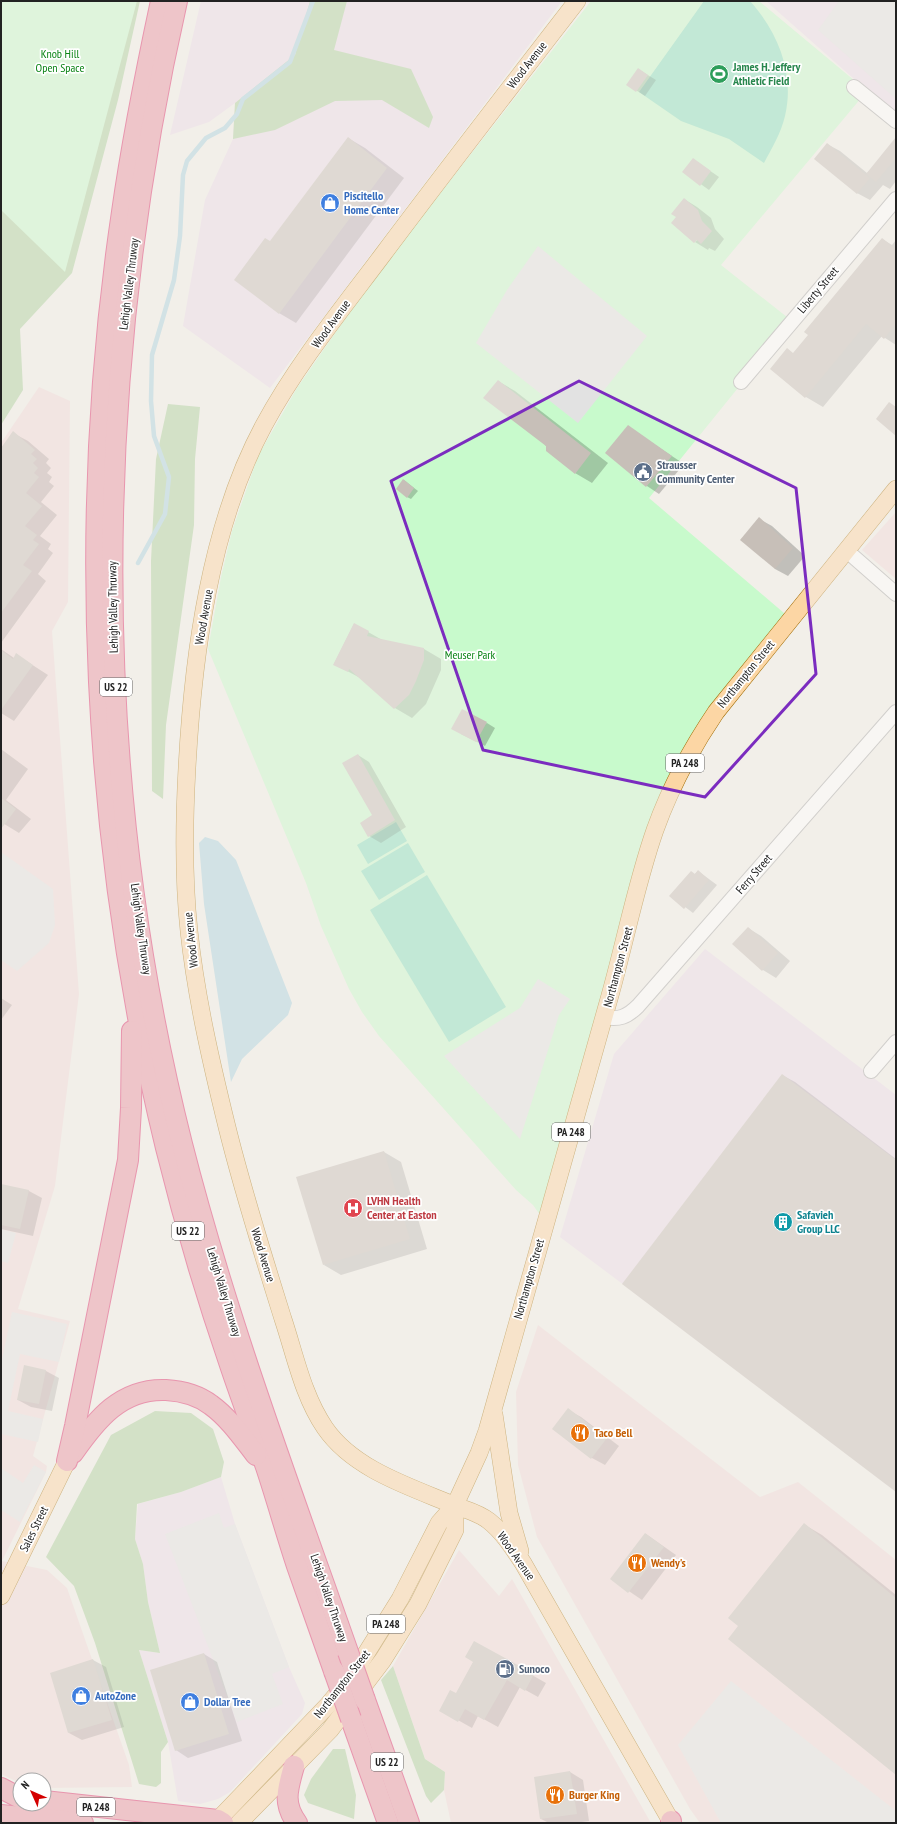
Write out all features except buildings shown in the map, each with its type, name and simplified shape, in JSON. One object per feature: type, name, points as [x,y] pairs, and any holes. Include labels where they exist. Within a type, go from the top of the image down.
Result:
[{"type":"highway","name":"Lehigh Valley Thruway","points":[[161,1],[134,131],[115,265],[100,428],[97,510],[99,679],[104,758],[120,905],[133,989],[160,1119],[186,1222],[230,1366],[266,1468],[298,1568],[388,1823]]},
{"type":"highway","name":"Lehigh Valley Thruway","points":[[177,1],[150,135],[138,211],[125,320],[115,444],[112,599],[118,731],[127,832],[149,986],[164,1062],[200,1215],[246,1363],[409,1823]]},
{"type":"highway","points":[[67,1461],[128,1160],[131,1108],[133,989]]},
{"type":"highway","points":[[67,1461],[93,1425],[116,1404],[124,1399],[143,1392],[163,1390],[185,1393],[211,1405],[227,1419],[266,1468]]},
{"type":"highway","points":[[294,1766],[288,1786],[288,1810],[297,1823]]},
{"type":"highway","points":[[1,1788],[12,1794]]},
{"type":"highway","points":[[1,1797],[12,1798]]},
{"type":"highway","name":"PA 248","points":[[52,1802],[219,1822]]},
{"type":"highway","name":"PA 248","points":[[1,1815],[83,1823]]},
{"type":"main road","name":"Wood Avenue","points":[[577,1],[475,133],[304,360],[264,425],[240,477],[219,544],[208,591],[192,693],[184,848],[189,928],[197,989],[214,1076],[235,1159],[302,1377],[316,1414],[335,1442],[357,1460],[381,1473],[475,1513],[489,1521],[506,1539],[523,1563],[672,1822]]},
{"type":"main road","name":"Northampton Street","points":[[239,1823],[330,1730],[366,1684],[410,1618],[434,1573],[454,1530],[456,1505],[479,1453],[493,1409],[655,831],[684,765],[700,736],[728,696],[896,489]]},
{"type":"main road","points":[[493,1409],[509,1513],[523,1563]]},
{"type":"main road","name":"Sales Street","points":[[1,1596],[67,1461]]},
{"type":"main road","name":"Northampton Street","points":[[219,1822],[328,1705],[352,1676],[400,1599],[439,1523],[456,1505]]},
{"type":"street","points":[[854,87],[896,121]]},
{"type":"street","name":"Liberty Street","points":[[741,382],[896,199]]},
{"type":"street","points":[[847,551],[896,594]]},
{"type":"street","name":"Ferry Street","points":[[604,1017],[621,1018],[628,1015],[638,1006],[896,712]]},
{"type":"street","points":[[871,1071],[896,1042]]},
{"type":"highlighted area","points":[[579,381],[796,488],[816,674],[705,797],[483,750],[391,481]]},
{"type":"shaded area","points":[[201,1],[562,1],[270,388],[183,326],[205,200],[233,139],[235,103],[209,122],[170,135]]},
{"type":"shaded area","points":[[766,1],[896,1],[896,116]]},
{"type":"shaded area","points":[[839,1],[896,1],[896,99],[818,30]]},
{"type":"shaded area","points":[[538,246],[647,336],[578,423],[476,343],[507,290]]},
{"type":"shaded area","points":[[39,387],[70,401],[68,602],[52,631],[79,994],[55,1186],[18,1309],[70,1321],[33,1456],[47,1466],[46,1472],[2,1561],[47,1570],[67,1588],[129,1765],[132,1787],[52,1788],[52,1772],[12,1772],[12,1779],[1,1774],[1,443]]},
{"type":"shaded area","points":[[896,512],[896,579],[862,550]]},
{"type":"shaded area","points":[[1,852],[53,889],[55,925],[49,943],[17,971],[1,960]]},
{"type":"shaded area","points":[[705,949],[896,1095],[896,1489],[560,1237],[614,1054]]},
{"type":"shaded area","points":[[538,979],[570,999],[559,1015],[520,1139],[444,1056],[520,1008]]},
{"type":"shaded area","points":[[1,1229],[16,1233],[8,1263],[1,1261]]},
{"type":"shaded area","points":[[12,1312],[67,1324],[59,1362],[20,1354],[8,1411],[43,1419],[38,1442],[1,1434],[1,1364]]},
{"type":"shaded area","points":[[538,1325],[760,1497],[798,1482],[896,1560],[896,1823],[700,1823],[690,1809],[537,1537],[518,1465],[516,1392]]},
{"type":"shaded area","points":[[34,1465],[46,1472],[20,1522],[1,1510],[1,1468],[23,1483]]},
{"type":"shaded area","points":[[221,1477],[235,1524],[289,1667],[305,1703],[302,1714],[230,1792],[218,1799],[200,1804],[178,1801],[168,1742],[139,1650],[160,1653],[148,1602],[143,1564],[135,1539],[138,1504],[181,1492]]},
{"type":"shaded area","points":[[219,1513],[224,1528],[235,1524],[289,1667],[272,1674],[283,1704],[237,1722],[165,1534]]},
{"type":"shaded area","points":[[459,1550],[499,1596],[512,1579],[651,1823],[451,1823],[444,1790],[445,1772],[425,1759],[393,1666]]},
{"type":"shaded area","points":[[731,1681],[896,1811],[896,1823],[721,1823],[678,1745]]},
{"type":"green space","name":"Knob Hill Open Space","points":[[1,1],[140,1],[118,100],[72,273],[20,329],[23,390],[1,425]]},
{"type":"green space","name":"Knob Hill Open Space","points":[[1,1],[137,1],[65,272],[1,210]]},
{"type":"green space","points":[[310,1],[347,1],[334,50],[411,69],[433,117],[429,128],[382,100],[335,101],[275,130],[233,139],[235,103],[295,55]]},
{"type":"green space","name":"Meuser Park","points":[[591,1],[759,1],[867,91],[721,265],[792,321],[649,498],[791,619],[677,779],[545,1222],[533,1205],[516,1190],[379,1036],[362,1012],[349,989],[321,926],[306,883],[208,649],[221,577],[232,531],[258,456],[297,388],[347,316],[402,242]]},
{"type":"green space","name":"James H. Jeffery Athletic Field","points":[[704,1],[750,1],[769,26],[782,54],[786,69],[788,100],[779,134],[764,163],[729,139],[681,121],[639,92]]},
{"type":"green space","points":[[168,404],[200,407],[195,459],[194,525],[166,725],[163,799],[152,791],[151,561],[156,459]]},
{"type":"green space","points":[[396,822],[407,841],[368,864],[357,845]]},
{"type":"green space","points":[[408,843],[425,872],[379,900],[361,871]]},
{"type":"green space","points":[[427,875],[506,1007],[449,1042],[370,910]]},
{"type":"green space","points":[[155,1411],[191,1413],[213,1429],[224,1462],[221,1477],[181,1492],[137,1504],[135,1539],[143,1564],[148,1602],[160,1653],[139,1650],[168,1742],[161,1752],[161,1783],[156,1787],[139,1784],[95,1643],[74,1586],[46,1557],[111,1435]]},
{"type":"green space","points":[[393,1666],[425,1759],[445,1772],[444,1790],[431,1803],[426,1796],[381,1680]]},
{"type":"green space","points":[[333,1749],[345,1749],[356,1795],[354,1819],[308,1803],[304,1795],[311,1779]]},
{"type":"water","points":[[205,837],[218,841],[236,860],[292,1003],[288,1015],[242,1059],[231,1082],[204,904],[199,843]]},
{"type":"waterway","points":[[138,563],[165,514],[169,477],[154,436],[151,401],[152,355],[174,280],[180,236],[183,175],[187,161],[206,138],[225,128],[237,114],[243,99],[290,62],[313,1]]},
{"type":"place","name":"James H. Jeffery Athletic Field","points":[[719,74]]},
{"type":"place","name":"Piscitello Home Center","points":[[330,203]]},
{"type":"place","name":"Strausser Community Center","points":[[643,472]]},
{"type":"place","name":"LVHN Health Center at Easton","points":[[353,1208]]},
{"type":"place","name":"Safavieh Group LLC","points":[[783,1222]]},
{"type":"place","name":"Taco Bell","points":[[580,1433]]},
{"type":"place","name":"Wendy's","points":[[637,1563]]},
{"type":"place","name":"Sunoco","points":[[505,1669]]},
{"type":"place","name":"AutoZone","points":[[81,1696]]},
{"type":"place","name":"Dollar Tree","points":[[190,1702]]},
{"type":"place","name":"Burger King","points":[[555,1795]]}]
